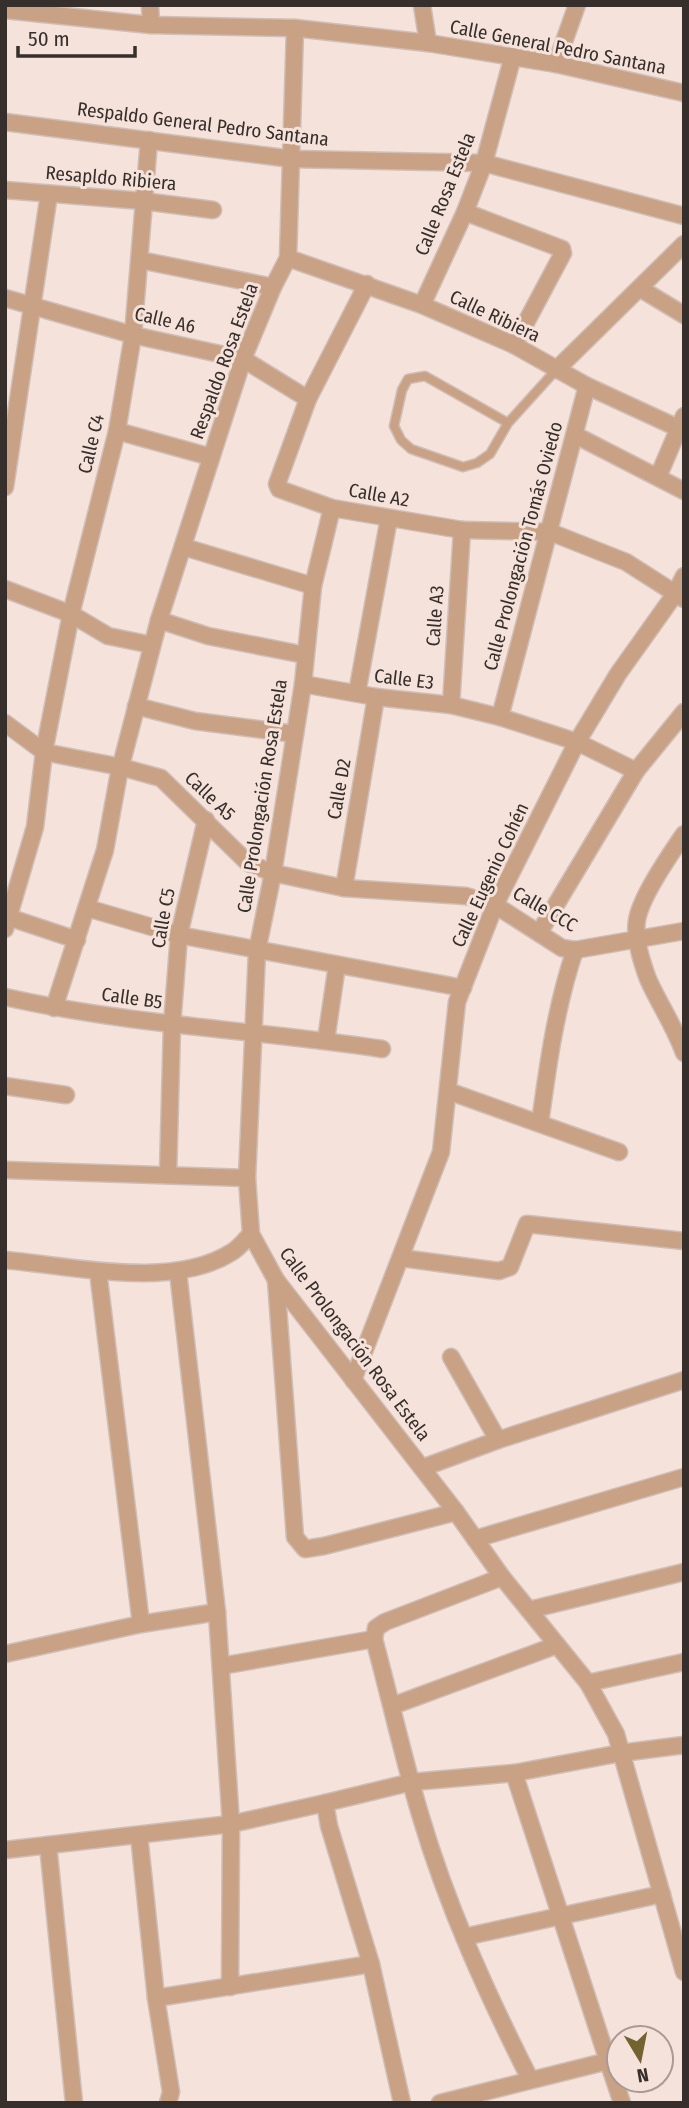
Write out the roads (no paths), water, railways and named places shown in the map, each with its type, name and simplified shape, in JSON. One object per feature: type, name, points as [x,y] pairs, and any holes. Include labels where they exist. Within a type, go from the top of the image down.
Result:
[{"type":"street","points":[[150,5],[151,25]]},
{"type":"street","points":[[422,5],[428,43]]},
{"type":"street","points":[[556,64],[577,5]]},
{"type":"street","name":"Calle General Pedro Santana","points":[[5,10],[151,25],[295,28],[428,43],[556,64],[684,93]]},
{"type":"street","name":"Respaldo Rosa Estela","points":[[54,1008],[105,850],[121,767],[159,620],[243,359],[288,258],[295,28]]},
{"type":"street","name":"Calle Rosa Estela","points":[[422,305],[465,212],[484,163],[513,56]]},
{"type":"street","name":"Respaldo General Pedro Santana","points":[[5,122],[292,159],[484,163],[684,216]]},
{"type":"street","name":"Calle C4","points":[[6,920],[35,827],[44,752],[71,614],[117,431],[133,335],[149,140]]},
{"type":"street","name":"Resapldo Ribiera","points":[[5,190],[143,201],[213,210]]},
{"type":"street","points":[[5,487],[10,419],[34,304],[49,194]]},
{"type":"street","points":[[465,212],[562,249],[514,345]]},
{"type":"street","points":[[556,370],[684,244]]},
{"type":"street","name":"Calle Ribiera","points":[[288,258],[422,305],[514,345],[587,386],[681,422]]},
{"type":"street","points":[[140,260],[273,287]]},
{"type":"street","name":"Calle A2","points":[[367,284],[308,400],[277,486],[332,508],[388,518],[462,530],[550,532],[626,562],[680,597]]},
{"type":"street","points":[[640,289],[684,315]]},
{"type":"street","name":"Calle A6","points":[[5,298],[34,304],[133,335],[243,359],[308,400]]},
{"type":"street","name":"Calle Prolongación Tomás Oviedo","points":[[500,717],[587,386]]},
{"type":"street","points":[[658,477],[681,422]]},
{"type":"street","points":[[117,431],[211,457]]},
{"type":"street","points":[[575,435],[684,491]]},
{"type":"street","name":"Calle Prolongación Rosa Estela","points":[[332,508],[313,586],[303,684],[273,873],[257,950],[247,1178],[251,1234],[276,1280],[456,1512],[502,1577],[588,1683],[616,1734],[684,1972]]},
{"type":"street","points":[[357,693],[388,518]]},
{"type":"street","name":"Calle A3","points":[[450,705],[462,530]]},
{"type":"street","points":[[184,547],[313,586]]},
{"type":"street","name":"Calle Eugenio Cohén","points":[[353,1380],[441,1152],[457,1002],[495,905],[577,742],[618,674],[680,597],[684,576]]},
{"type":"street","points":[[5,589],[71,614],[108,636],[152,645]]},
{"type":"street","points":[[159,620],[208,636],[304,655]]},
{"type":"street","name":"Calle E3","points":[[303,684],[376,697],[450,705],[500,717],[577,742],[636,771]]},
{"type":"street","name":"Calle D2","points":[[344,888],[376,697]]},
{"type":"street","points":[[136,706],[195,721],[295,734]]},
{"type":"street","points":[[539,933],[636,771],[684,712]]},
{"type":"street","name":"Calle A5","points":[[5,723],[44,752],[161,778],[248,863],[273,873],[344,888]]},
{"type":"street","name":"Calle C5","points":[[168,1175],[172,1025],[179,935],[206,820]]},
{"type":"street","points":[[683,1048],[647,977],[638,939],[637,921],[642,906],[684,834]]},
{"type":"street","name":"Calle CCC","points":[[344,888],[466,896],[495,905],[562,948],[575,950],[684,931]]},
{"type":"street","points":[[87,908],[179,935],[463,988]]},
{"type":"street","points":[[6,920],[76,940]]},
{"type":"street","points":[[540,1123],[551,1046],[565,979],[575,950]]},
{"type":"street","points":[[326,1040],[337,965]]},
{"type":"street","name":"Calle B5","points":[[5,997],[54,1008],[172,1025],[326,1040],[382,1049]]},
{"type":"street","points":[[5,1086],[66,1095]]},
{"type":"street","points":[[448,1091],[619,1152]]},
{"type":"street","points":[[5,1170],[247,1178]]},
{"type":"street","points":[[401,1258],[499,1271],[510,1266],[527,1224],[684,1241]]},
{"type":"street","points":[[5,1260],[98,1271],[178,1272],[233,1252],[251,1234]]},
{"type":"street","points":[[98,1271],[141,1624]]},
{"type":"street","points":[[178,1272],[218,1612],[231,1824],[230,1987]]},
{"type":"street","points":[[276,1280],[295,1537],[305,1549],[456,1512]]},
{"type":"street","points":[[451,1357],[498,1440]]},
{"type":"street","points":[[422,1468],[498,1440],[684,1380]]},
{"type":"street","points":[[475,1539],[684,1477]]},
{"type":"street","points":[[529,1610],[684,1572]]},
{"type":"street","points":[[502,1577],[385,1622],[376,1628],[374,1639],[420,1816],[464,1937],[493,2005],[530,2079]]},
{"type":"street","points":[[5,1654],[141,1624],[218,1612]]},
{"type":"street","points":[[221,1666],[374,1639]]},
{"type":"street","points":[[392,1706],[557,1645]]},
{"type":"street","points":[[588,1683],[684,1662]]},
{"type":"street","points":[[5,1850],[231,1824],[412,1782],[514,1773],[621,1753],[684,1745]]},
{"type":"street","points":[[514,1773],[605,2051]]},
{"type":"street","points":[[325,1803],[329,1826],[371,1964],[402,2103]]},
{"type":"street","points":[[139,1835],[156,1998],[170,2092],[168,2103]]},
{"type":"street","points":[[48,1845],[74,2103]]},
{"type":"street","points":[[464,1937],[662,1894]]},
{"type":"street","points":[[156,1998],[371,1964]]},
{"type":"street","points":[[440,2103],[498,2096],[530,2079],[605,2061]]},
{"type":"lane","points":[[508,423],[425,376],[408,379],[402,390],[394,426],[401,440],[411,449],[463,467],[477,463],[489,454],[508,423],[556,370]]}]
